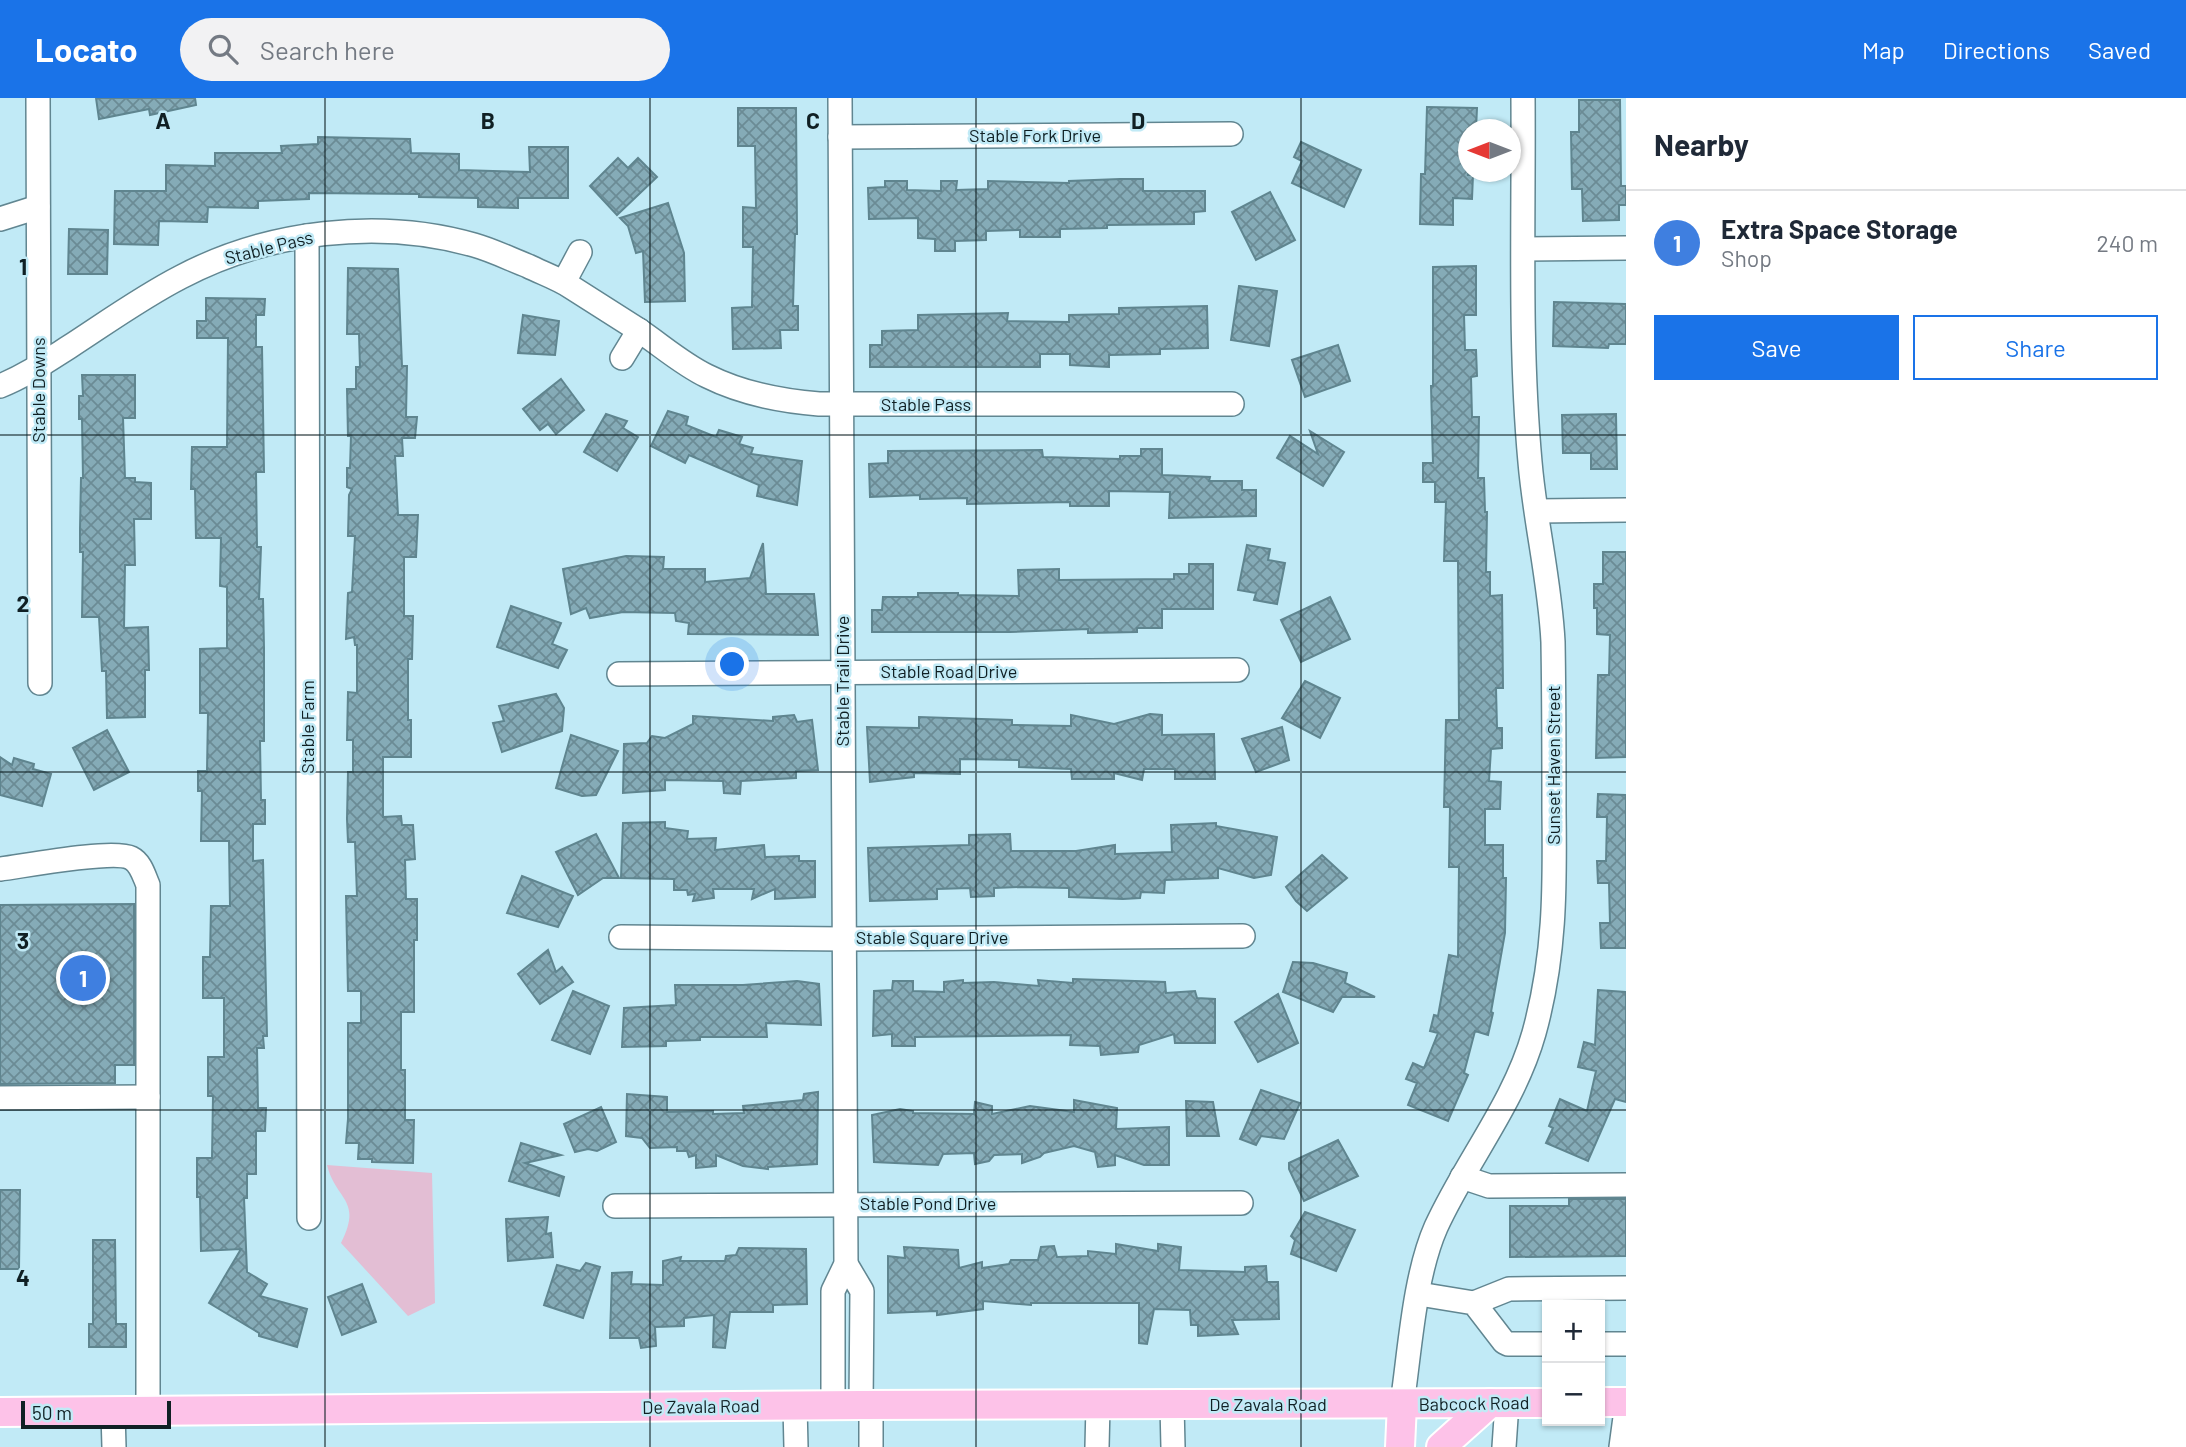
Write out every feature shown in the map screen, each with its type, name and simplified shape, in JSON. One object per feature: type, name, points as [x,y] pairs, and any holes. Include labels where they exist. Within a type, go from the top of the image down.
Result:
[{"type":"main road","points":[[1605,1402],[1626,1402]]},
{"type":"main road","points":[[1441,1447],[1499,1403]]},
{"type":"main road","name":"Babcock Road","points":[[1400,1447],[1402,1404],[1542,1403]]},
{"type":"main road","name":"De Zavala Road","points":[[0,1412],[833,1405],[1402,1404]]},
{"type":"street","name":"Stable Downs","points":[[38,98],[40,682]]},
{"type":"street","name":"Stable Trail Drive","points":[[833,1405],[833,1291],[846,1264],[840,98]]},
{"type":"street","name":"Sunset Haven Street","points":[[1402,1404],[1419,1294],[1435,1230],[1462,1177],[1494,1124],[1520,1070],[1533,1036],[1545,990],[1552,943],[1555,894],[1553,642],[1551,601],[1530,464],[1525,378],[1523,98]]},
{"type":"street","name":"Stable Fork Drive","points":[[840,137],[1231,134]]},
{"type":"street","points":[[0,219],[38,207]]},
{"type":"street","name":"Stable Pass","points":[[0,386],[39,366],[182,276],[221,259],[307,236],[393,232],[475,245],[564,282],[639,330],[683,363],[735,388],[790,402],[842,405],[1232,404]]},
{"type":"street","name":"Stable Farm","points":[[307,236],[309,1218]]},
{"type":"street","points":[[1524,248],[1626,248]]},
{"type":"street","points":[[564,282],[580,252]]},
{"type":"street","points":[[622,358],[639,330]]},
{"type":"street","points":[[1537,511],[1626,510]]},
{"type":"street","name":"Stable Road Drive","points":[[619,674],[1237,670]]},
{"type":"street","points":[[0,869],[111,855],[131,857],[140,865],[148,886],[148,1412]]},
{"type":"street","name":"Stable Square Drive","points":[[621,937],[845,939],[1243,936]]},
{"type":"street","points":[[0,1098],[148,1097]]},
{"type":"street","points":[[1462,1177],[1489,1186],[1626,1185]]},
{"type":"street","name":"Stable Pond Drive","points":[[615,1206],[1241,1203]]},
{"type":"street","name":"Stable Trail Drive","points":[[846,1264],[862,1291],[866,1405],[871,1447]]},
{"type":"street","points":[[1419,1294],[1474,1303],[1509,1289],[1626,1288]]},
{"type":"street","points":[[1474,1303],[1504,1342],[1542,1344]]},
{"type":"street","points":[[1605,1344],[1626,1344]]},
{"type":"street","points":[[1499,1403],[1504,1447]]},
{"type":"street","points":[[1097,1447],[1098,1405]]},
{"type":"street","points":[[1172,1405],[1173,1447]]},
{"type":"street","points":[[795,1406],[796,1447]]},
{"type":"street","points":[[1621,1447],[1626,1410]]},
{"type":"street","points":[[113,1413],[114,1447]]},
{"type":"shaded area","points":[[327,1165],[432,1173],[435,1303],[408,1316],[341,1243],[347,1228],[349,1208]]},
{"type":"building","points":[[96,98],[195,98],[196,105],[150,115],[149,109],[99,119]]},
{"type":"building","points":[[1579,100],[1620,100],[1621,186],[1626,186],[1626,205],[1619,205],[1619,220],[1583,221],[1582,189],[1572,189],[1571,132],[1579,132]]},
{"type":"building","points":[[1427,107],[1477,108],[1476,119],[1458,119],[1458,182],[1473,182],[1472,199],[1453,198],[1453,225],[1420,224],[1421,174],[1425,174]]},
{"type":"building","points":[[738,108],[796,108],[797,234],[793,306],[798,306],[798,330],[780,330],[781,348],[733,349],[732,308],[752,307],[753,247],[743,247],[743,207],[756,208],[755,146],[738,146]]},
{"type":"building","points":[[318,137],[410,139],[411,153],[459,154],[459,170],[530,172],[529,147],[568,147],[568,198],[518,198],[518,208],[478,207],[478,198],[419,197],[419,194],[309,193],[309,199],[258,201],[258,208],[208,207],[207,222],[159,221],[158,245],[114,244],[115,191],[166,191],[166,165],[215,166],[215,153],[282,153],[281,146],[318,144]]},
{"type":"building","points":[[1301,142],[1361,170],[1344,207],[1292,183],[1302,161],[1294,157]]},
{"type":"building","points":[[618,158],[628,168],[638,158],[657,177],[617,215],[590,186]]},
{"type":"building","points":[[1143,179],[1143,191],[1205,191],[1205,211],[1194,212],[1194,224],[1107,225],[1107,228],[1060,229],[1060,237],[1020,237],[1020,230],[986,231],[986,240],[955,241],[955,251],[935,251],[935,239],[918,238],[918,218],[869,219],[868,188],[885,187],[885,181],[907,181],[907,190],[941,191],[941,181],[957,181],[956,190],[988,189],[988,181],[1069,183]]},
{"type":"building","points":[[1270,192],[1295,240],[1256,260],[1232,212]]},
{"type":"building","points":[[668,203],[684,253],[685,301],[645,302],[643,251],[636,253],[628,226],[620,218]]},
{"type":"building","points":[[69,229],[108,230],[107,274],[68,274]]},
{"type":"building","points":[[1476,266],[1476,315],[1464,315],[1465,350],[1476,350],[1477,376],[1471,377],[1472,417],[1479,417],[1478,478],[1484,478],[1487,512],[1486,572],[1490,572],[1490,596],[1502,595],[1503,688],[1496,688],[1497,728],[1502,728],[1502,748],[1491,749],[1489,781],[1501,782],[1500,809],[1485,809],[1485,845],[1503,845],[1503,878],[1506,878],[1505,933],[1488,1035],[1475,1031],[1464,1073],[1468,1075],[1448,1121],[1408,1105],[1417,1083],[1406,1079],[1413,1063],[1424,1068],[1438,1033],[1430,1031],[1434,1015],[1438,1016],[1449,955],[1458,957],[1459,867],[1449,867],[1450,807],[1444,807],[1446,720],[1459,720],[1458,561],[1444,561],[1446,502],[1435,502],[1435,482],[1423,482],[1423,463],[1433,463],[1433,267]]},
{"type":"building","points":[[348,268],[398,269],[402,366],[407,366],[406,417],[417,417],[415,438],[402,438],[403,456],[395,456],[398,515],[418,515],[416,557],[404,557],[404,616],[413,616],[412,659],[408,659],[411,757],[383,757],[383,817],[401,816],[402,825],[413,825],[415,859],[405,860],[406,899],[417,899],[414,1012],[401,1012],[401,1070],[405,1070],[405,1120],[414,1120],[413,1163],[358,1159],[359,1143],[346,1143],[348,1023],[361,1023],[361,991],[348,991],[346,896],[357,896],[355,842],[348,842],[347,819],[348,772],[353,772],[353,740],[347,740],[348,692],[357,693],[357,645],[354,637],[346,639],[355,536],[348,536],[349,495],[352,489],[347,487],[351,436],[348,436],[347,389],[356,389],[356,367],[360,367],[359,334],[347,334]]},
{"type":"building","points":[[1239,286],[1277,291],[1269,346],[1231,340]]},
{"type":"building","points":[[206,298],[265,299],[264,315],[256,315],[256,347],[262,347],[264,472],[256,472],[257,547],[261,547],[259,599],[263,599],[264,741],[260,741],[261,800],[265,800],[265,824],[253,824],[253,861],[263,860],[267,1036],[263,1036],[264,1048],[257,1048],[258,1108],[266,1108],[265,1131],[256,1131],[256,1174],[247,1174],[247,1198],[244,1198],[247,1272],[267,1284],[260,1296],[307,1309],[297,1347],[259,1336],[259,1333],[209,1303],[241,1249],[201,1251],[197,1158],[212,1158],[213,1096],[208,1096],[208,1057],[224,1057],[224,998],[203,998],[203,957],[210,957],[211,906],[230,906],[229,841],[201,841],[202,791],[198,791],[198,771],[207,771],[208,713],[200,713],[200,649],[227,648],[227,587],[220,586],[221,538],[196,538],[195,489],[191,489],[192,447],[227,447],[228,338],[197,338],[197,321],[206,321]]},
{"type":"building","points":[[1554,302],[1626,304],[1626,344],[1609,344],[1608,348],[1553,346]]},
{"type":"building","points":[[1207,306],[1208,348],[1160,349],[1160,354],[1109,355],[1109,367],[1070,365],[1070,354],[1040,354],[1040,367],[870,367],[870,345],[882,345],[882,331],[918,330],[918,315],[1008,313],[1007,321],[1069,322],[1069,315],[1119,314],[1119,308]]},
{"type":"building","points":[[523,315],[559,321],[555,355],[518,353]]},
{"type":"building","points":[[1338,345],[1350,381],[1305,397],[1292,360]]},
{"type":"building","points":[[82,375],[135,375],[135,418],[123,418],[125,478],[151,483],[151,519],[134,519],[135,565],[125,565],[124,628],[148,627],[149,670],[145,670],[145,717],[107,718],[106,671],[102,671],[99,617],[82,617],[83,552],[80,552],[80,529],[83,478],[79,396],[83,396]]},
{"type":"building","points":[[561,379],[584,410],[556,434],[548,424],[540,430],[523,409]]},
{"type":"building","points":[[668,411],[688,417],[686,425],[716,437],[719,430],[742,437],[739,444],[753,448],[751,454],[802,461],[797,505],[757,496],[759,485],[689,455],[685,463],[651,446]]},
{"type":"building","points":[[606,414],[627,421],[623,428],[638,437],[617,471],[584,452]]},
{"type":"building","points":[[1616,414],[1617,469],[1591,469],[1591,453],[1563,453],[1562,415]]},
{"type":"building","points":[[1310,431],[1344,452],[1323,486],[1277,458],[1290,436],[1318,454]]},
{"type":"building","points":[[1141,449],[1162,449],[1162,475],[1210,477],[1209,481],[1242,481],[1242,490],[1256,490],[1256,516],[1169,518],[1170,492],[1109,491],[1109,506],[1070,506],[1070,502],[967,504],[967,498],[920,499],[920,495],[870,497],[869,464],[888,463],[888,451],[1042,450],[1043,457],[1120,459],[1120,456],[1141,456]]},
{"type":"building","points":[[763,543],[766,594],[814,594],[818,635],[688,634],[689,623],[676,621],[675,613],[623,612],[590,618],[586,608],[571,614],[563,569],[626,556],[664,557],[663,569],[705,569],[705,582],[750,578]]},
{"type":"building","points":[[1247,545],[1270,549],[1268,560],[1285,563],[1277,604],[1254,600],[1256,593],[1238,590]]},
{"type":"building","points":[[1603,552],[1626,552],[1626,757],[1596,758],[1598,675],[1609,675],[1610,635],[1597,634],[1597,608],[1594,608],[1594,584],[1603,584]]},
{"type":"building","points":[[1189,564],[1213,564],[1213,609],[1162,609],[1162,628],[1137,628],[1137,632],[1088,633],[1088,629],[872,632],[872,610],[882,610],[883,597],[918,597],[918,593],[1019,596],[1018,570],[1059,569],[1059,580],[1174,579],[1174,574],[1189,574]]},
{"type":"building","points":[[1330,597],[1350,639],[1301,662],[1281,620]]},
{"type":"building","points":[[511,606],[561,623],[552,644],[567,650],[558,668],[497,647]]},
{"type":"building","points":[[1305,681],[1340,698],[1320,738],[1282,718]]},
{"type":"building","points":[[556,694],[564,708],[562,731],[502,752],[493,723],[504,721],[499,706]]},
{"type":"building","points":[[1150,714],[1162,715],[1162,735],[1214,734],[1215,779],[1175,779],[1175,769],[1144,769],[1142,780],[1114,773],[1114,779],[1072,779],[1071,769],[1019,767],[1019,760],[960,759],[960,774],[914,773],[914,777],[870,782],[867,727],[919,728],[919,717],[1012,720],[1012,725],[1071,726],[1071,715],[1114,724]]},
{"type":"building","points":[[794,715],[797,722],[812,720],[818,770],[796,771],[796,778],[741,781],[740,794],[724,793],[723,781],[665,780],[665,790],[623,793],[624,744],[647,743],[652,736],[665,738],[693,724],[693,716],[773,721],[773,717]]},
{"type":"building","points":[[1282,727],[1289,760],[1256,772],[1242,739]]},
{"type":"building","points":[[107,730],[129,772],[94,790],[73,748]]},
{"type":"building","points":[[571,735],[618,751],[596,795],[582,796],[556,788]]},
{"type":"building","points":[[0,757],[12,765],[14,758],[34,764],[33,769],[51,774],[42,806],[0,795]]},
{"type":"building","points":[[1598,794],[1626,795],[1626,948],[1601,948],[1600,923],[1610,923],[1609,883],[1598,883],[1597,861],[1606,861],[1607,817],[1597,817]]},
{"type":"building","points":[[665,822],[665,828],[688,831],[687,839],[716,838],[715,850],[764,845],[765,857],[799,856],[799,861],[815,861],[815,897],[775,899],[775,889],[752,899],[754,889],[713,889],[714,898],[693,901],[695,894],[688,895],[687,890],[674,890],[674,879],[621,878],[623,823]]},
{"type":"building","points":[[1216,823],[1216,826],[1277,837],[1271,875],[1254,878],[1218,868],[1218,878],[1165,880],[1164,893],[1141,892],[1140,898],[1069,897],[1069,888],[1021,887],[994,888],[994,896],[971,897],[970,888],[937,889],[937,899],[870,901],[868,848],[969,845],[969,835],[1010,834],[1011,851],[1076,851],[1115,845],[1115,854],[1172,852],[1171,825]]},
{"type":"building","points":[[596,834],[619,878],[603,878],[578,895],[556,852]]},
{"type":"building","points":[[1322,855],[1347,878],[1307,911],[1286,887]]},
{"type":"building","points":[[522,876],[573,896],[558,927],[507,913]]},
{"type":"building","points":[[134,904],[134,1065],[115,1065],[115,1083],[0,1084],[0,905]]},
{"type":"building","points":[[548,950],[556,972],[562,967],[573,982],[540,1004],[518,974]]},
{"type":"building","points":[[1293,962],[1313,963],[1347,973],[1345,983],[1375,997],[1342,997],[1333,1012],[1283,992]]},
{"type":"building","points":[[1073,979],[1165,982],[1166,993],[1195,991],[1197,998],[1215,999],[1215,1043],[1175,1043],[1174,1034],[1139,1045],[1138,1052],[1101,1055],[1100,1046],[1070,1045],[1071,1035],[915,1037],[915,1046],[892,1046],[892,1034],[873,1036],[874,991],[892,990],[893,981],[913,981],[913,991],[944,992],[944,982],[963,980],[963,983],[994,982],[1039,986],[1038,980],[1073,983]]},
{"type":"building","points":[[797,981],[819,984],[821,1025],[766,1023],[767,1037],[700,1037],[700,1040],[666,1041],[666,1046],[622,1047],[624,1008],[676,1005],[675,985],[743,985]]},
{"type":"building","points":[[1598,990],[1626,992],[1626,1102],[1615,1099],[1588,1161],[1546,1143],[1553,1128],[1549,1126],[1560,1099],[1587,1111],[1596,1071],[1578,1067],[1584,1042],[1595,1045]]},
{"type":"building","points":[[573,991],[609,1006],[590,1054],[552,1040]]},
{"type":"building","points":[[1278,994],[1298,1043],[1258,1062],[1235,1022]]},
{"type":"building","points":[[1261,1090],[1300,1103],[1284,1139],[1261,1136],[1256,1145],[1240,1139]]},
{"type":"building","points":[[818,1092],[817,1164],[768,1169],[743,1166],[716,1155],[716,1166],[696,1168],[696,1155],[689,1157],[687,1151],[677,1151],[677,1147],[650,1148],[642,1138],[626,1136],[627,1094],[667,1097],[667,1112],[713,1111],[713,1114],[744,1113],[743,1106],[803,1100],[804,1094]]},
{"type":"building","points":[[1074,1100],[1117,1108],[1116,1129],[1169,1127],[1169,1165],[1144,1165],[1115,1155],[1115,1165],[1098,1167],[1095,1152],[1074,1146],[1044,1153],[1022,1163],[1022,1154],[994,1155],[989,1161],[975,1164],[974,1153],[943,1154],[938,1165],[874,1162],[872,1115],[900,1109],[913,1113],[974,1114],[975,1102],[992,1106],[992,1114],[1030,1106],[1074,1112]]},
{"type":"building","points":[[1186,1101],[1213,1102],[1219,1136],[1187,1136]]},
{"type":"building","points":[[601,1107],[616,1142],[597,1151],[588,1149],[575,1152],[564,1124]]},
{"type":"building","points":[[1338,1140],[1358,1176],[1304,1201],[1289,1169],[1289,1163]]},
{"type":"building","points":[[521,1143],[561,1155],[525,1163],[564,1177],[559,1196],[509,1181]]},
{"type":"building","points":[[0,1190],[20,1190],[19,1269],[0,1269]]},
{"type":"building","points":[[1569,1199],[1626,1199],[1626,1256],[1510,1257],[1510,1206],[1569,1206]]},
{"type":"building","points":[[1305,1212],[1355,1230],[1336,1271],[1291,1254],[1295,1240],[1291,1236]]},
{"type":"building","points":[[548,1217],[546,1234],[551,1233],[553,1257],[508,1261],[506,1219]]},
{"type":"building","points":[[93,1240],[115,1240],[116,1324],[126,1324],[126,1347],[89,1347],[89,1324],[93,1324]]},
{"type":"building","points":[[1116,1244],[1158,1251],[1158,1244],[1181,1247],[1179,1270],[1245,1272],[1245,1267],[1266,1266],[1267,1282],[1278,1282],[1279,1319],[1232,1320],[1238,1334],[1198,1336],[1198,1325],[1191,1325],[1190,1310],[1154,1309],[1147,1344],[1139,1343],[1139,1303],[1031,1305],[983,1301],[983,1309],[937,1315],[937,1311],[888,1313],[888,1256],[905,1258],[904,1247],[958,1250],[959,1268],[982,1262],[982,1268],[1009,1264],[1011,1260],[1038,1260],[1041,1247],[1054,1246],[1057,1257],[1088,1256],[1088,1251],[1116,1254]]},
{"type":"building","points":[[739,1248],[806,1249],[807,1304],[773,1305],[773,1312],[730,1312],[725,1348],[713,1347],[714,1315],[684,1318],[684,1326],[655,1327],[656,1346],[641,1348],[639,1338],[610,1338],[612,1273],[632,1272],[631,1284],[663,1285],[663,1261],[681,1257],[680,1261],[725,1261],[726,1256],[736,1255]]},
{"type":"building","points":[[586,1263],[600,1267],[583,1318],[544,1305],[557,1265],[580,1271]]},
{"type":"building","points":[[362,1284],[376,1322],[342,1335],[328,1297]]},
{"type":"place","name":"Extra Space Storage","points":[[83,978]]}]
